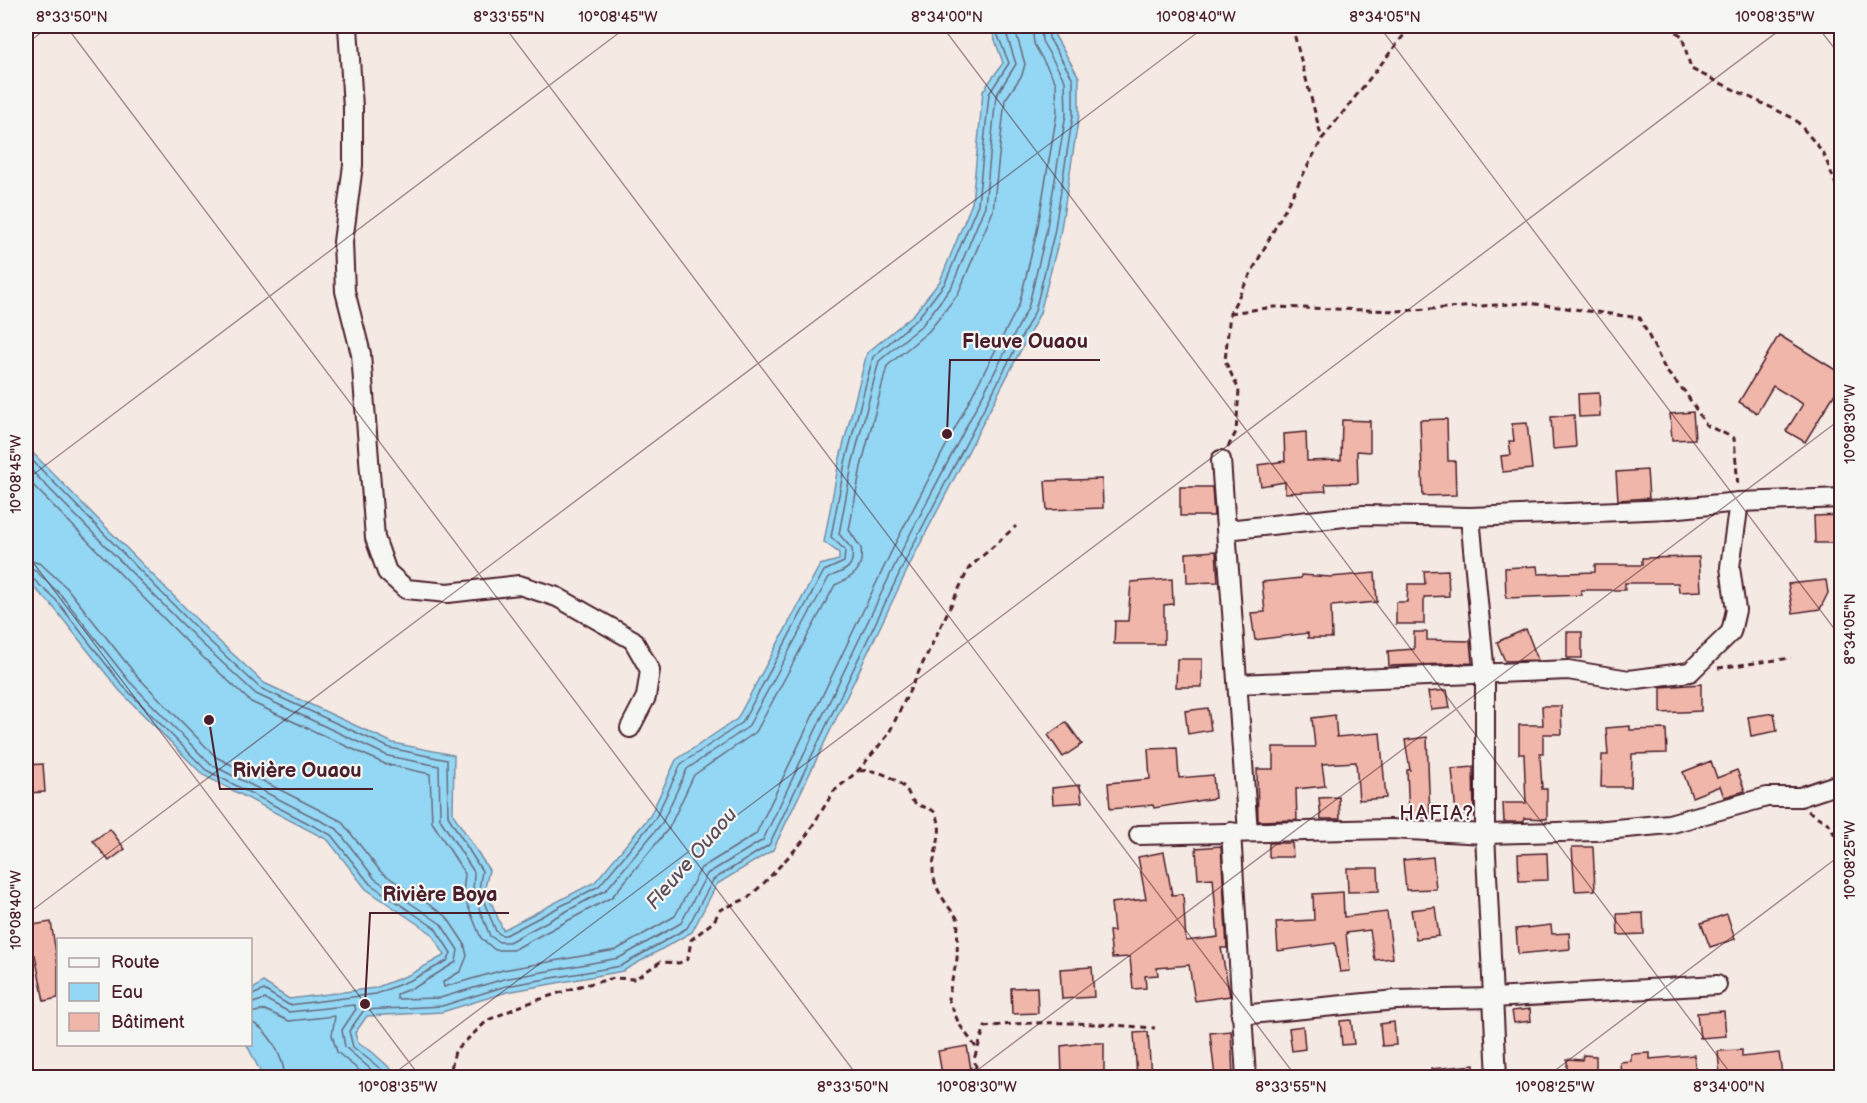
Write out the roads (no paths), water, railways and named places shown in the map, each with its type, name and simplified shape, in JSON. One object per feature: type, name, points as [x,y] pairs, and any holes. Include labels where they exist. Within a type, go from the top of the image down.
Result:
[{"type":"street","points":[[348,26],[353,142],[344,242],[345,291],[361,354],[375,538],[387,572],[406,589],[448,593],[519,585],[557,597],[633,640],[650,670],[646,697],[630,728]]},
{"type":"street","points":[[1221,460],[1238,684],[1240,1015],[1246,1077]]},
{"type":"street","points":[[1227,530],[1363,515],[1470,517],[1670,509],[1739,502],[1842,498]]},
{"type":"street","points":[[1238,684],[1568,670],[1629,680],[1690,672],[1731,632],[1736,610],[1730,567],[1739,502]]},
{"type":"street","points":[[1470,517],[1485,675],[1485,834],[1497,1077]]},
{"type":"street","points":[[1139,835],[1390,829],[1485,834],[1595,831],[1669,824],[1767,797],[1800,797],[1842,783]]},
{"type":"street","points":[[1240,1015],[1396,1000],[1493,998],[1717,985]]},
{"type":"water","points":[[981,26],[1054,26],[1055,36],[1079,77],[1079,115],[1060,235],[1040,313],[916,552],[773,850],[717,884],[692,932],[623,971],[507,992],[442,1012],[367,1016],[355,1033],[358,1043],[371,1051],[400,1077],[263,1077],[248,1046],[252,1046],[252,990],[263,982],[289,999],[375,988],[411,974],[445,955],[431,933],[366,889],[328,840],[203,775],[119,690],[51,604],[26,580],[26,446],[208,631],[264,683],[393,743],[454,755],[453,814],[489,870],[485,888],[503,930],[595,882],[650,816],[676,760],[737,719],[820,565],[839,560],[839,553],[824,542],[839,462],[867,353],[914,314],[940,281],[972,203],[983,91],[1003,63],[992,31]]},
{"type":"place","name":"Fleuve Ouaou","points":[[947,434]]},
{"type":"place","name":"Rivière Ouaou","points":[[209,720]]},
{"type":"place","name":"Rivière Boya","points":[[365,1004]]},
{"type":"district","name":"HAFIA?","points":[[1437,813]]}]
